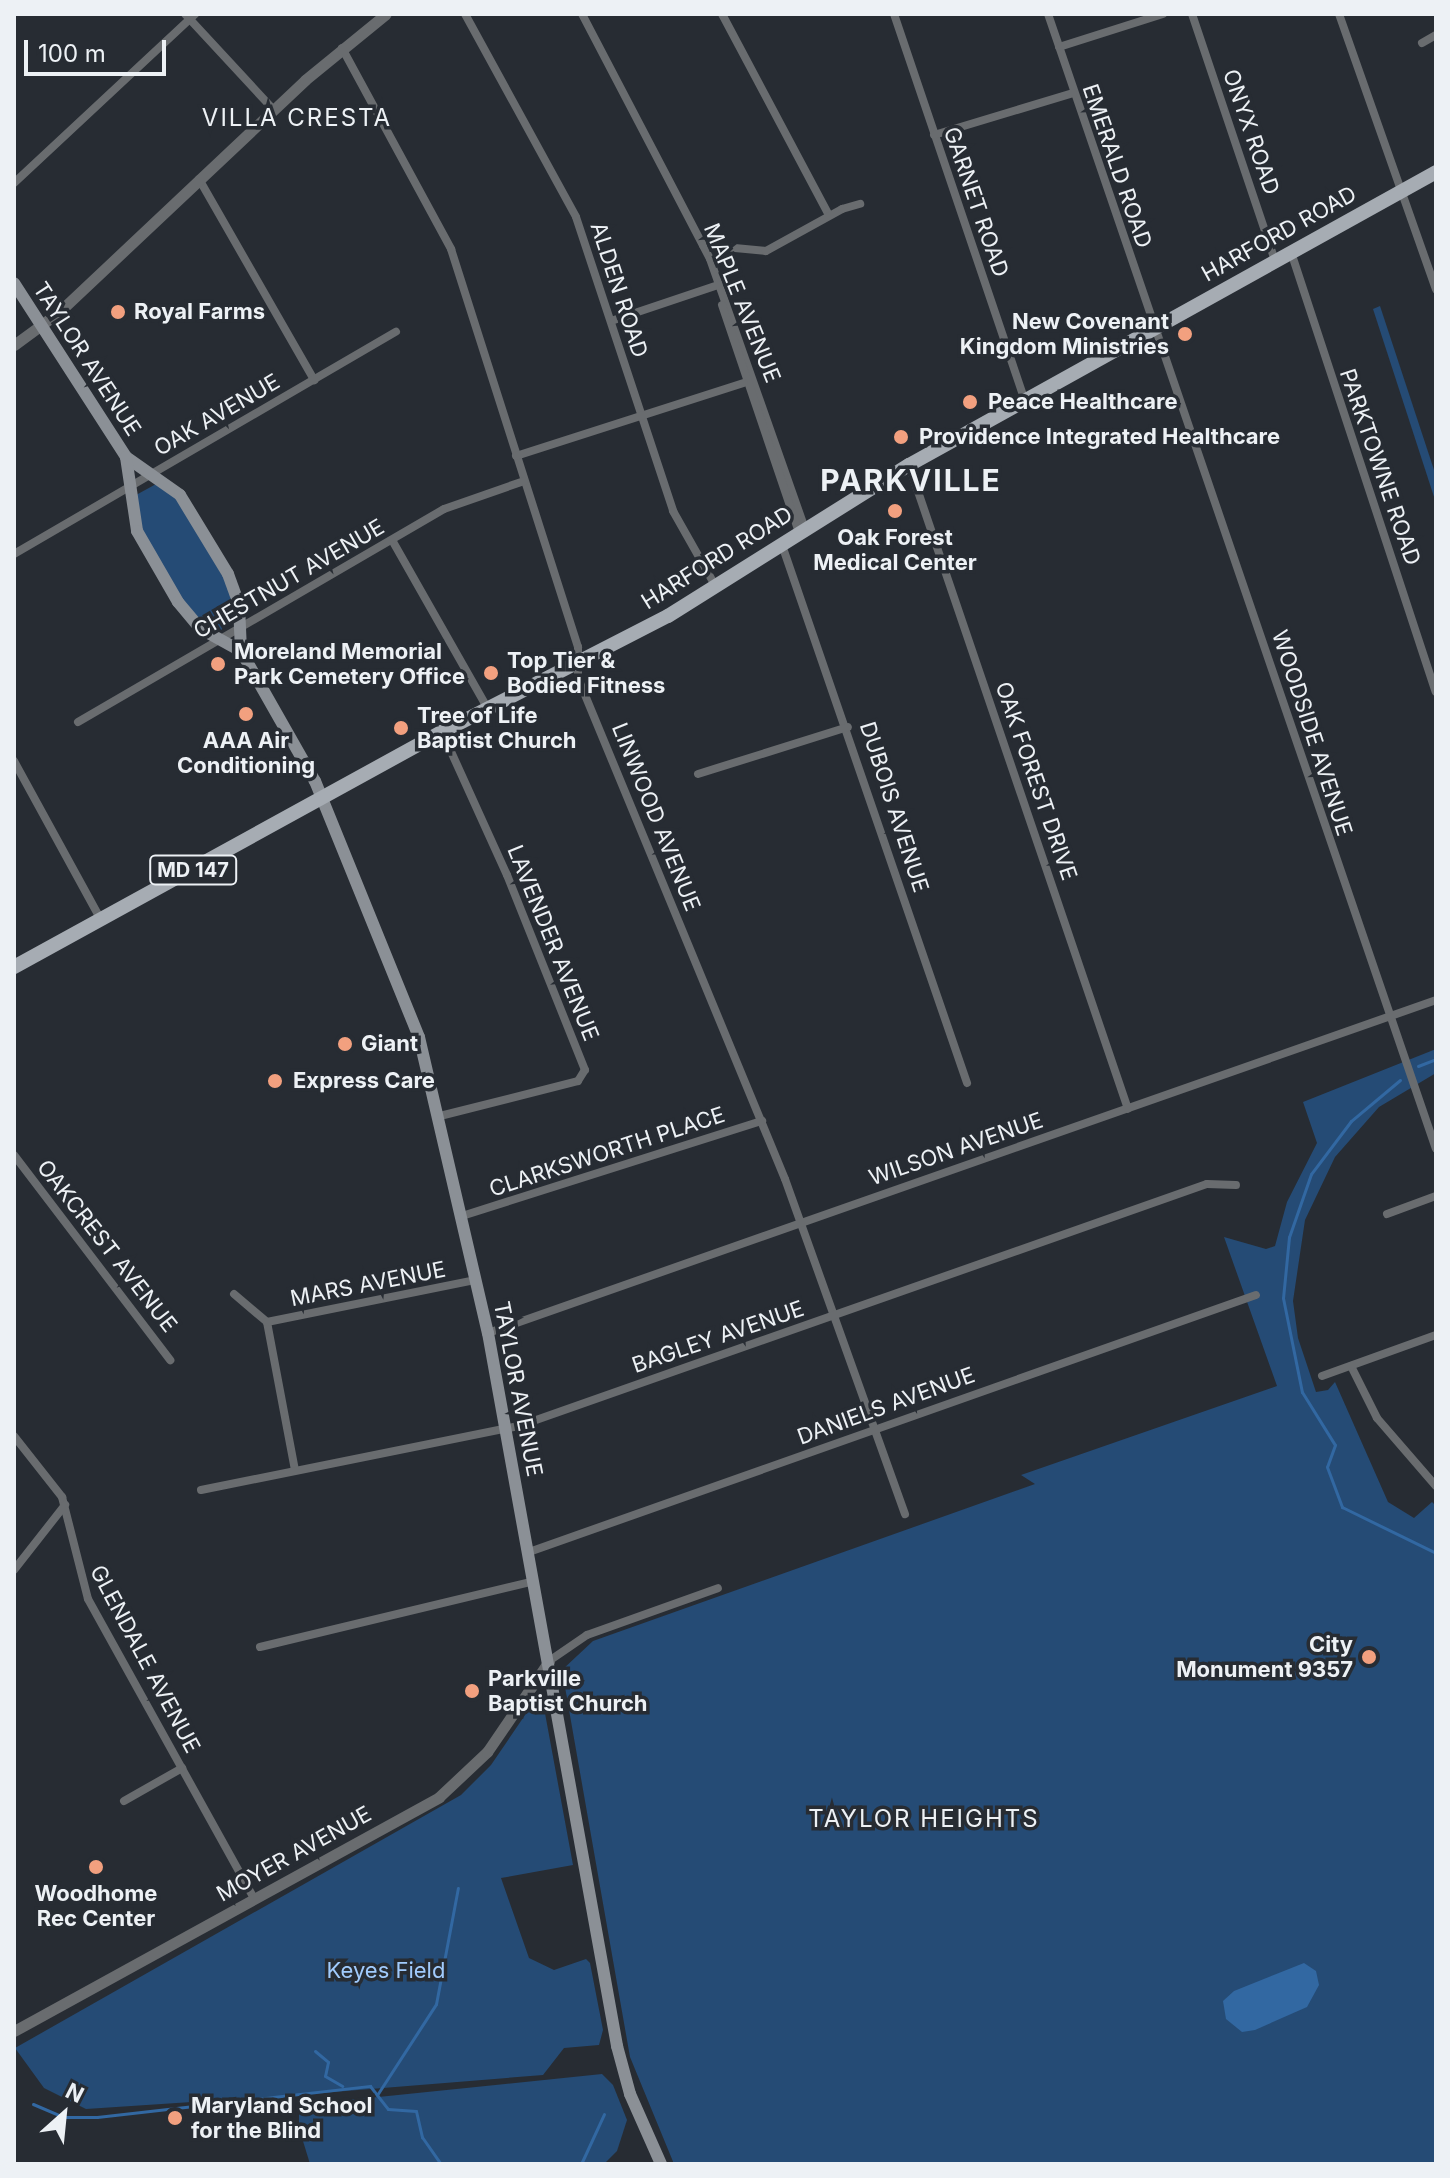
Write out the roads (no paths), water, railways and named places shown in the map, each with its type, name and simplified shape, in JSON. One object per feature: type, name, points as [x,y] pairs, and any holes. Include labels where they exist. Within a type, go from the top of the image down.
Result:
[{"type":"main road","name":"HARFORD ROAD","points":[[14,967],[442,732],[578,664],[717,587],[909,465],[1436,172]]},
{"type":"main road","name":"TAYLOR AVENUE","points":[[14,283],[126,457],[180,495],[228,574],[239,605],[241,651],[323,797],[414,1026],[440,1116],[488,1333],[617,2046],[630,2094],[661,2164]]},
{"type":"main road","name":"TAYLOR AVENUE","points":[[126,457],[137,531],[178,602],[194,623],[241,651]]},
{"type":"street","points":[[14,345],[42,326],[273,109],[386,14]]},
{"type":"street","name":"ALDEN ROAD","points":[[465,14],[576,217],[673,511],[717,587]]},
{"type":"street","name":"MAPLE AVENUE","points":[[582,14],[703,245],[802,531]]},
{"type":"street","points":[[722,14],[829,215]]},
{"type":"street","name":"GARNET ROAD","points":[[894,14],[1025,400]]},
{"type":"street","name":"EMERALD ROAD","points":[[1048,14],[1155,328]]},
{"type":"street","points":[[1059,47],[1163,14]]},
{"type":"street","name":"ONYX ROAD","points":[[1192,14],[1275,261]]},
{"type":"street","points":[[1339,14],[1436,289]]},
{"type":"street","points":[[14,183],[190,16],[273,109]]},
{"type":"street","points":[[1422,43],[1436,35]]},
{"type":"street","name":"LINWOOD AVENUE","points":[[342,48],[451,249],[578,647],[578,678],[802,1222],[905,1514]]},
{"type":"street","points":[[934,135],[1073,93]]},
{"type":"street","points":[[199,179],[314,380]]},
{"type":"street","points":[[703,245],[766,251],[829,215],[860,204]]},
{"type":"street","name":"PARKTOWNE ROAD","points":[[1291,252],[1436,692]]},
{"type":"street","points":[[611,321],[718,285]]},
{"type":"street","name":"WOODSIDE AVENUE","points":[[1155,328],[1388,1017],[1436,1149]]},
{"type":"street","name":"OAK AVENUE","points":[[14,554],[396,332]]},
{"type":"street","points":[[743,361],[744,383],[802,531]]},
{"type":"street","points":[[516,456],[744,383]]},
{"type":"street","name":"OAK FOREST DRIVE","points":[[909,465],[1128,1109]]},
{"type":"street","name":"CHESTNUT AVENUE","points":[[78,722],[456,503],[524,481]]},
{"type":"street","points":[[392,540],[488,709]]},
{"type":"street","name":"DUBOIS AVENUE","points":[[782,545],[848,727],[967,1083]]},
{"type":"street","points":[[698,774],[848,727]]},
{"type":"street","name":"LAVENDER AVENUE","points":[[440,1116],[578,1081],[585,1070],[507,875],[442,732]]},
{"type":"street","points":[[14,761],[101,920]]},
{"type":"street","name":"WILSON AVENUE","points":[[488,1333],[1436,1000]]},
{"type":"street","name":"CLARKSWORTH PLACE","points":[[462,1216],[762,1121]]},
{"type":"street","name":"OAKCREST AVENUE","points":[[14,1155],[170,1360]]},
{"type":"street","name":"BAGLEY AVENUE","points":[[201,1490],[506,1428],[1207,1184],[1236,1185]]},
{"type":"street","points":[[1387,1214],[1436,1196]]},
{"type":"street","name":"MARS AVENUE","points":[[267,1322],[476,1280]]},
{"type":"street","points":[[234,1294],[267,1322],[295,1470]]},
{"type":"street","name":"DANIELS AVENUE","points":[[529,1552],[1256,1295]]},
{"type":"street","points":[[1322,1376],[1436,1335]]},
{"type":"street","points":[[1351,1366],[1377,1418],[1436,1486]]},
{"type":"street","name":"GLENDALE AVENUE","points":[[14,1436],[65,1505],[83,1588],[254,1898]]},
{"type":"street","points":[[14,1570],[65,1505]]},
{"type":"street","points":[[260,1647],[534,1581]]},
{"type":"street","points":[[549,1661],[587,1635],[718,1588]]},
{"type":"street","name":"MOYER AVENUE","points":[[14,2031],[450,1789],[487,1752],[549,1661]]},
{"type":"street","points":[[124,1801],[182,1768]]},
{"type":"waterway","points":[[1418,1066],[1436,1059]]},
{"type":"waterway","points":[[1400,1080],[1351,1121],[1311,1174],[1289,1237],[1283,1298],[1302,1392],[1335,1445],[1327,1467],[1342,1507],[1436,1553]]},
{"type":"waterway","points":[[377,2095],[436,2004],[458,1888]]},
{"type":"waterway","points":[[315,2051],[328,2062],[325,2076],[342,2086]]},
{"type":"waterway","points":[[33,2104],[64,2117],[97,2117],[370,2086],[388,2109],[416,2111],[422,2137],[441,2164]]},
{"type":"waterway","points":[[581,2164],[604,2114]]},
{"type":"place","name":"Royal Farms","points":[[118,312]]},
{"type":"place","name":"New Covenant Kingdom Ministries","points":[[1185,334]]},
{"type":"place","name":"Peace Healthcare","points":[[970,402]]},
{"type":"place","name":"Providence Integrated Healthcare","points":[[901,437]]},
{"type":"place","name":"Oak Forest Medical Center","points":[[895,511]]},
{"type":"place","name":"Moreland Memorial Park Cemetery Office","points":[[218,664]]},
{"type":"place","name":"Top Tier & Bodied Fitness","points":[[491,673]]},
{"type":"place","name":"AAA Air Conditioning","points":[[246,714]]},
{"type":"place","name":"Tree of Life Baptist Church","points":[[401,728]]},
{"type":"place","name":"Giant","points":[[345,1044]]},
{"type":"place","name":"Express Care","points":[[275,1081]]},
{"type":"place","name":"City Monument 9357","points":[[1369,1657]]},
{"type":"place","name":"Parkville Baptist Church","points":[[472,1691]]},
{"type":"place","name":"Woodhome Rec Center","points":[[96,1867]]},
{"type":"place","name":"Maryland School for the Blind","points":[[175,2118]]},
{"type":"district","name":"VILLA CRESTA","points":[[297,118]]},
{"type":"district","name":"PARKVILLE","points":[[911,480]]},
{"type":"district","name":"TAYLOR HEIGHTS","points":[[924,1819]]},
{"type":"park label","name":"Keyes Field","points":[[386,1971]]}]
